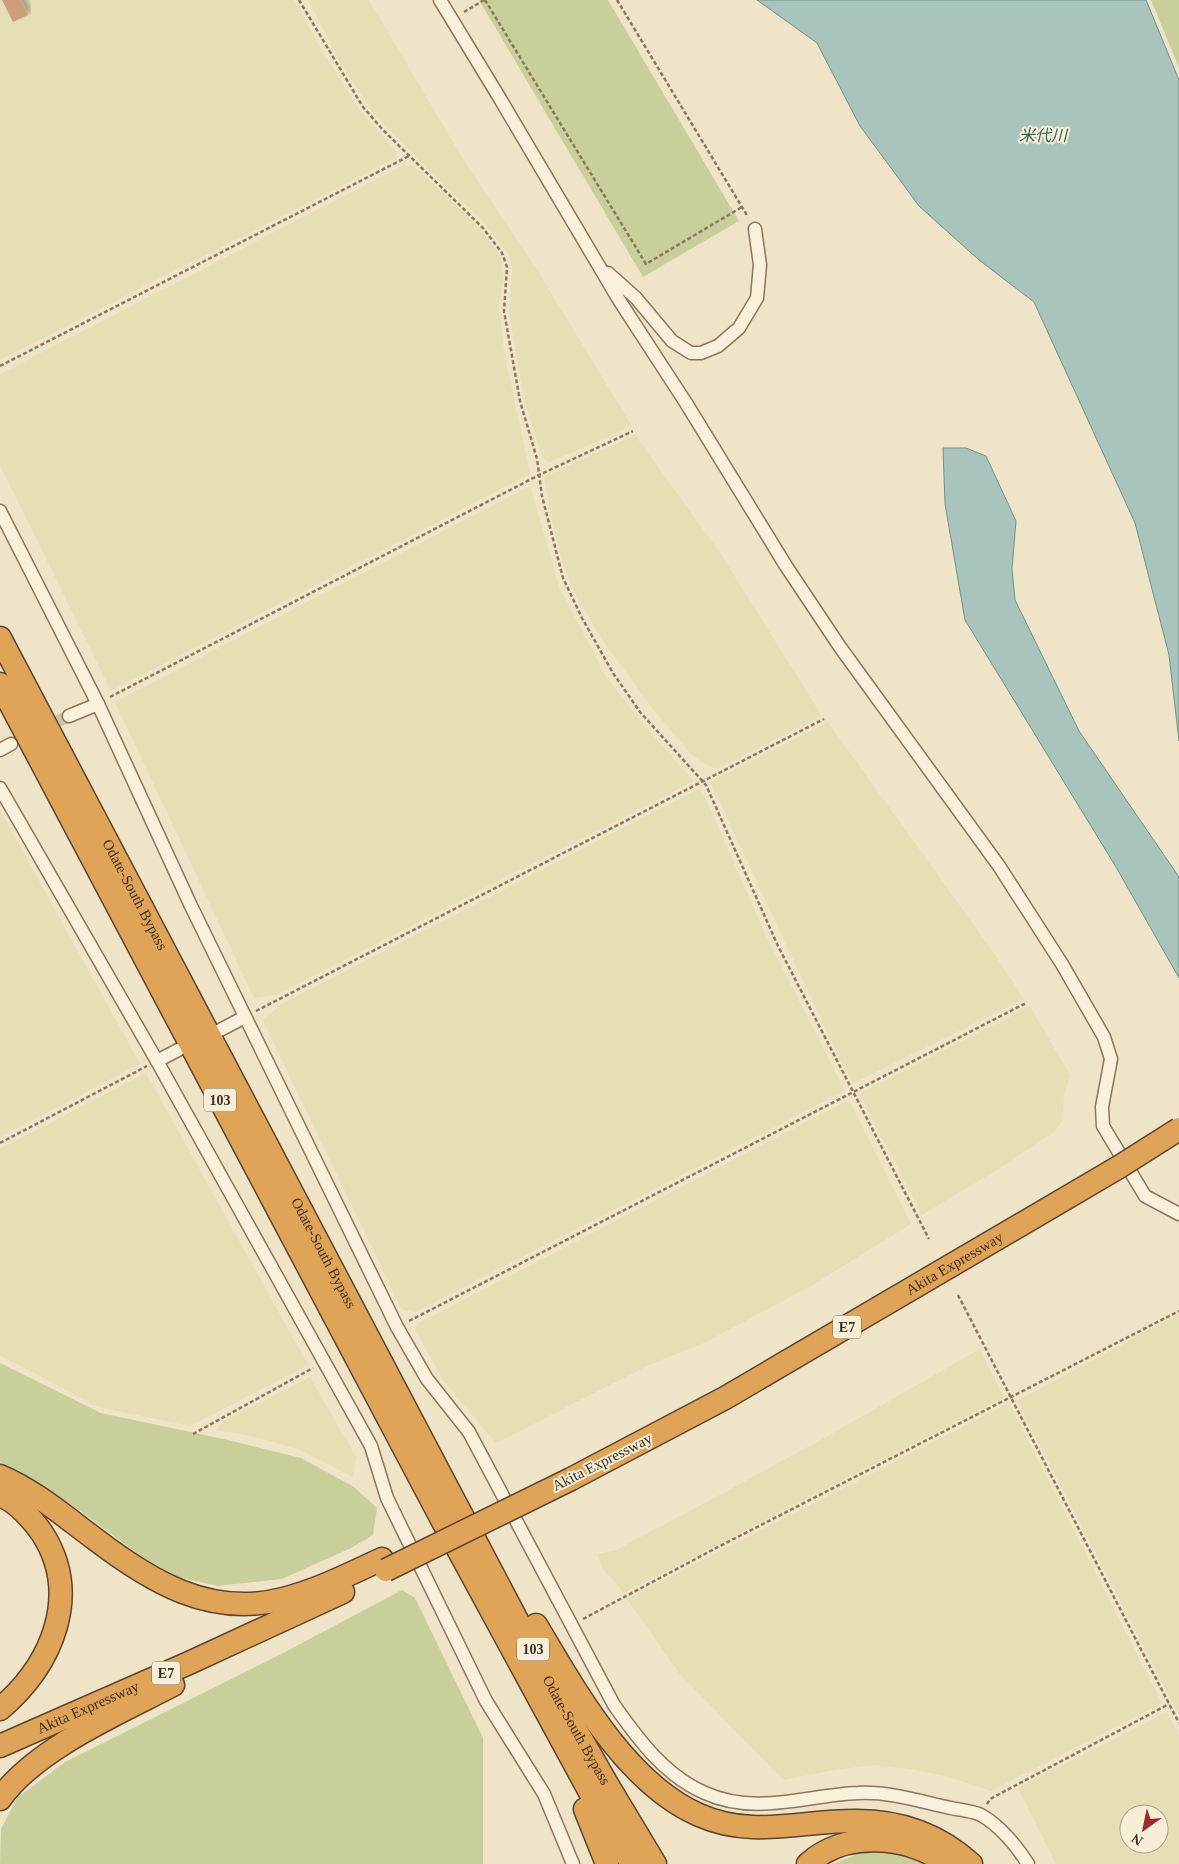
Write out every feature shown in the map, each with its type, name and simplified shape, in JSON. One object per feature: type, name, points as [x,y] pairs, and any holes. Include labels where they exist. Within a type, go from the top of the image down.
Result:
[{"type":"highway","points":[[0,632],[8,689]]},
{"type":"highway","name":"Odate-South Bypass","points":[[0,638],[8,689],[440,1516],[610,1829],[632,1864]]},
{"type":"highway","name":"Odate-South Bypass","points":[[8,689],[418,1430],[559,1700],[606,1784],[656,1864]]},
{"type":"highway","name":"Akita Expressway","points":[[0,1746],[332,1598],[384,1565],[571,1479],[725,1398],[1119,1167],[1179,1129]]},
{"type":"highway","points":[[418,1430],[597,1722],[638,1772],[658,1790],[679,1805],[700,1816],[747,1828],[774,1828],[856,1821],[885,1823],[911,1828],[953,1848],[971,1864]]},
{"type":"highway","points":[[0,1476],[14,1482],[36,1496],[143,1574],[165,1586],[210,1600],[234,1603],[282,1599],[384,1565]]},
{"type":"highway","points":[[0,1495],[21,1510],[36,1525],[48,1542],[56,1561],[60,1602],[52,1642],[42,1660],[32,1677],[18,1693],[0,1708]]},
{"type":"highway","points":[[440,1516],[579,1795],[607,1864]]},
{"type":"highway","points":[[0,1799],[18,1777],[55,1749],[332,1598]]},
{"type":"highway","points":[[808,1864],[828,1851],[847,1844],[866,1841],[887,1841],[907,1844],[925,1850],[947,1864]]},
{"type":"street","points":[[440,0],[619,300],[686,403],[786,566],[840,647],[999,866],[1062,964],[1104,1037],[1111,1059],[1102,1106],[1103,1126],[1145,1196],[1179,1214]]},
{"type":"street","points":[[599,265],[636,298],[672,342],[691,354],[700,353],[718,346],[739,328],[757,298],[760,265],[755,229]]},
{"type":"street","points":[[0,511],[98,704],[245,1017],[397,1327],[427,1379],[469,1432],[614,1705],[639,1740],[683,1781],[706,1794],[741,1804],[776,1804],[859,1793],[898,1796],[980,1815],[1000,1829],[1028,1864]]},
{"type":"street","points":[[69,716],[98,704]]},
{"type":"street","points":[[0,788],[157,1061],[371,1446],[387,1498],[486,1701],[544,1794],[573,1864]]},
{"type":"street","points":[[220,1030],[245,1017]]},
{"type":"street","points":[[157,1061],[178,1050]]},
{"type":"path","points":[[298,0],[363,107],[383,130],[483,228],[502,253],[508,268],[504,311],[520,401],[537,460],[542,496],[563,578],[582,618],[613,673],[640,712],[703,781],[711,793],[778,946],[929,1239]]},
{"type":"path","points":[[452,20],[485,0],[646,264],[742,206],[617,0]]},
{"type":"path","points":[[0,366],[409,156]]},
{"type":"path","points":[[98,704],[539,475],[634,431]]},
{"type":"path","points":[[245,1017],[824,719]]},
{"type":"path","points":[[397,1327],[1026,1003]]},
{"type":"path","points":[[0,1143],[157,1061]]},
{"type":"path","points":[[958,1295],[1179,1722]]},
{"type":"path","points":[[571,1626],[718,1548],[1179,1311]]},
{"type":"path","points":[[192,1434],[323,1362]]},
{"type":"path","points":[[980,1815],[990,1799],[1170,1704]]},
{"type":"shaded area","points":[[0,0],[294,0],[324,54],[360,110],[397,154],[394,159],[0,360]]},
{"type":"shaded area","points":[[308,0],[369,0],[466,164],[537,270],[632,426],[548,463],[542,456],[524,400],[515,349],[509,312],[512,269],[509,255],[479,217],[424,166],[371,110],[341,64]]},
{"type":"shaded area","points":[[404,165],[414,166],[477,225],[498,252],[502,265],[503,281],[499,306],[504,350],[530,474],[111,691],[0,465],[0,374]]},
{"type":"shaded area","points":[[635,435],[721,554],[822,716],[717,769],[706,765],[691,754],[656,713],[603,641],[576,596],[564,567],[552,522],[544,477]]},
{"type":"shaded area","points":[[530,486],[560,589],[607,678],[643,724],[694,781],[276,995],[254,998],[115,702]]},
{"type":"shaded area","points":[[828,722],[993,952],[1024,999],[854,1083],[844,1068],[710,782]]},
{"type":"shaded area","points":[[700,788],[766,936],[845,1091],[415,1312],[402,1310],[263,1021],[280,1005]]},
{"type":"shaded area","points":[[0,810],[140,1064],[0,1137]]},
{"type":"shaded area","points":[[1030,1006],[1070,1075],[1064,1095],[1062,1122],[1052,1133],[1010,1162],[922,1215],[859,1094]]},
{"type":"shaded area","points":[[146,1073],[308,1365],[190,1426],[98,1407],[0,1355],[0,1149]]},
{"type":"shaded area","points":[[849,1100],[911,1224],[811,1286],[706,1342],[649,1365],[496,1443],[443,1380],[415,1330],[419,1323]]},
{"type":"shaded area","points":[[1179,1314],[1179,1715],[1017,1401]]},
{"type":"shaded area","points":[[980,1349],[1004,1397],[624,1593],[602,1568],[597,1554],[616,1550],[701,1505],[826,1437]]},
{"type":"shaded area","points":[[310,1377],[356,1457],[353,1477],[298,1449],[251,1436],[216,1430],[222,1422]]},
{"type":"shaded area","points":[[1009,1403],[1162,1703],[991,1791],[945,1776],[910,1769],[874,1765],[834,1770],[783,1780],[679,1673],[627,1599]]},
{"type":"shaded area","points":[[1167,1712],[1179,1736],[1179,1864],[1056,1864],[1018,1788]]},
{"type":"green space","points":[[479,0],[608,0],[739,221],[643,277]]},
{"type":"green space","points":[[1151,0],[1179,0],[1179,68]]},
{"type":"green space","points":[[0,1363],[101,1413],[228,1440],[301,1458],[354,1487],[377,1508],[373,1535],[351,1548],[282,1579],[218,1586],[178,1577],[141,1556],[79,1510],[16,1469],[0,1462]]},
{"type":"green space","points":[[402,1590],[415,1598],[483,1738],[483,1864],[0,1864],[1,1829],[17,1798],[65,1762],[287,1651]]},
{"type":"green space","points":[[864,1852],[897,1853],[928,1864],[832,1864]]},
{"type":"water","name":"米代川","points":[[757,0],[1146,0],[1179,80],[1179,741],[1169,655],[1135,523],[1034,302],[979,260],[919,206],[860,126],[817,43]]},
{"type":"water","points":[[943,448],[966,448],[986,456],[1016,521],[1012,569],[1015,600],[1079,731],[1179,877],[1179,978],[1116,867],[965,620],[945,504]]},
{"type":"building","points":[[2,0],[21,0],[28,15],[13,22]]},
{"type":"tunnel","points":[[42,729],[69,716]]}]
